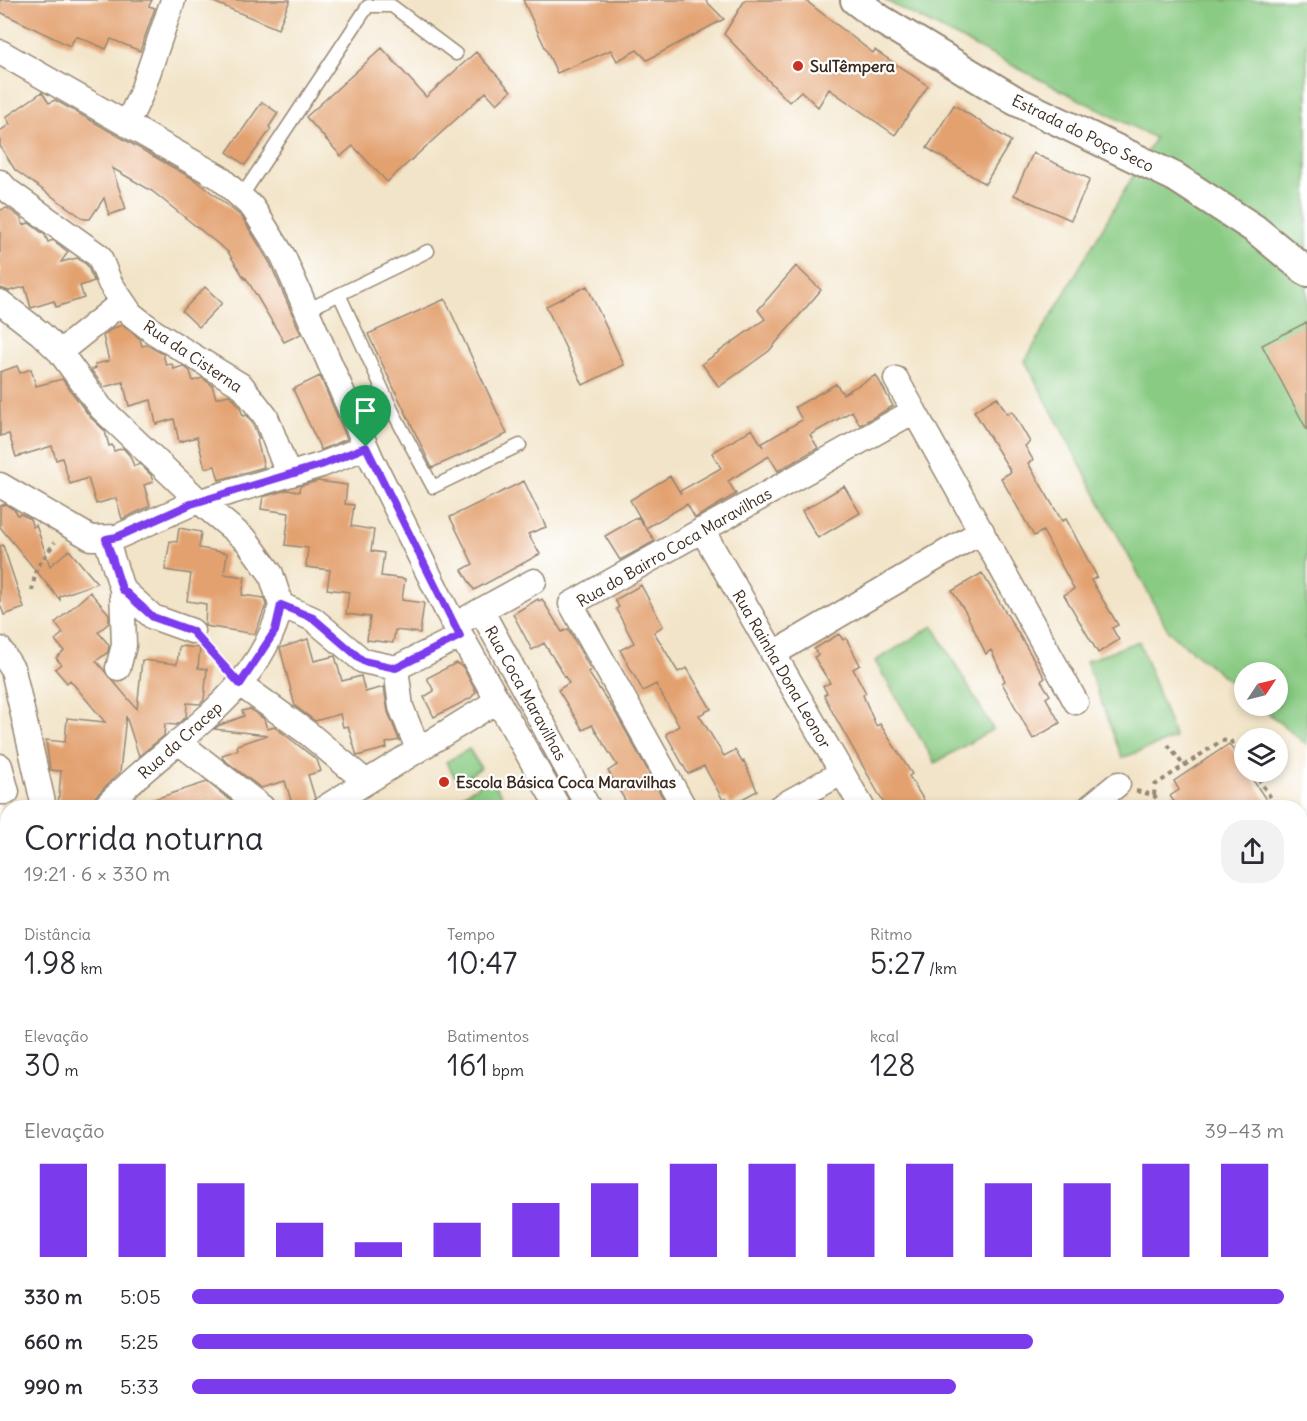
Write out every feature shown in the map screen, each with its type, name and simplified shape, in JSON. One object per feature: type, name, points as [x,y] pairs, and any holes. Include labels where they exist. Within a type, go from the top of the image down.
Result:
[{"type":"street","points":[[127,124],[141,94],[173,0]]},
{"type":"street","name":"Estrada do Poço Seco","points":[[855,0],[880,19],[1016,101],[1175,177],[1255,230],[1307,272]]},
{"type":"street","points":[[0,52],[219,177],[253,208],[283,256],[366,447],[457,630],[554,800]]},
{"type":"street","name":"Rua da Cisterna","points":[[0,182],[7,190],[99,256],[121,303],[154,332],[242,386],[266,417],[288,474]]},
{"type":"street","points":[[0,302],[60,352],[102,408],[200,502],[247,541],[271,574],[281,605],[313,618],[363,661],[396,668],[457,630],[480,610],[534,581]]},
{"type":"street","points":[[60,352],[121,303]]},
{"type":"street","points":[[896,379],[1076,702]]},
{"type":"street","name":"Rua do Bairro Coca Maravilhas","points":[[680,800],[571,604],[914,411]]},
{"type":"street","points":[[0,485],[92,538],[106,539],[200,502],[366,447]]},
{"type":"street","name":"Rua Rainha Dona Leonor","points":[[702,530],[858,800]]},
{"type":"street","points":[[773,654],[982,531]]},
{"type":"street","points":[[106,539],[122,589],[124,645],[118,668]]},
{"type":"street","points":[[122,589],[153,617],[192,631]]},
{"type":"street","name":"Rua da Cracep","points":[[117,800],[240,684],[275,631],[281,605]]},
{"type":"street","name":"Rua Coca Maravilhas","points":[[480,610],[584,800]]},
{"type":"street","points":[[0,649],[13,670],[42,800]]},
{"type":"street","points":[[396,668],[401,707],[418,749]]},
{"type":"street","points":[[240,684],[309,734],[365,781]]},
{"type":"street","points":[[336,800],[497,700]]},
{"type":"street","points":[[180,743],[253,800]]},
{"type":"street","points":[[0,766],[8,792],[0,792]]},
{"type":"street","points":[[793,800],[841,773]]},
{"type":"street","points":[[1099,800],[1117,785]]},
{"type":"lane","points":[[241,197],[368,6],[392,6],[456,54]]},
{"type":"lane","points":[[307,310],[428,251]]},
{"type":"lane","points":[[339,294],[392,410],[433,487],[520,445]]},
{"type":"path","points":[[32,591],[36,569],[54,547],[63,520]]},
{"type":"path","points":[[192,631],[240,684]]},
{"type":"path","points":[[1157,800],[1154,795],[1155,785],[1221,741],[1230,740],[1234,745]]},
{"type":"path","points":[[1168,745],[1184,766]]},
{"type":"path","points":[[1260,782],[1272,800]]},
{"type":"path","points":[[1117,785],[1154,795]]},
{"type":"green space","points":[[884,0],[1307,0],[1307,745],[1271,716],[1288,716],[1288,662],[1234,662],[1234,685],[1169,632],[1025,361],[1155,138]]},
{"type":"green space","points":[[933,626],[993,729],[935,763],[875,661]]},
{"type":"green space","points":[[1139,641],[1175,738],[1122,758],[1086,661]]},
{"type":"green space","points":[[469,749],[481,768],[458,782],[446,762]]},
{"type":"green space","points":[[490,778],[505,800],[455,800]]},
{"type":"building","points":[[0,0],[152,0],[149,6],[155,8],[140,51],[111,39],[106,49],[76,36],[70,46],[0,12]]},
{"type":"building","points":[[209,0],[290,0],[278,29]]},
{"type":"building","points":[[523,0],[705,0],[724,19],[647,60],[637,50],[617,61],[611,50],[557,73]]},
{"type":"building","name":"SulTêmpera","points":[[745,0],[805,0],[873,53],[875,50],[928,86],[895,135],[829,89],[818,107],[801,91],[789,102],[724,34]]},
{"type":"building","points":[[382,48],[426,97],[476,52],[511,91],[497,104],[486,92],[387,182],[353,146],[341,156],[306,117]]},
{"type":"building","points":[[42,92],[49,103],[55,100],[197,181],[242,217],[270,263],[301,334],[284,342],[228,252],[152,191],[112,168],[126,209],[109,215],[104,198],[90,219],[84,219],[15,170],[0,146],[0,131],[10,124],[6,117]]},
{"type":"building","points":[[262,102],[278,113],[269,127],[271,129],[245,165],[227,152]]},
{"type":"building","points":[[954,105],[1011,141],[985,184],[927,148]]},
{"type":"building","points":[[1033,153],[1090,179],[1071,220],[1014,195]]},
{"type":"building","points":[[7,208],[21,218],[23,225],[29,223],[45,235],[48,242],[53,240],[68,252],[61,262],[77,258],[87,265],[94,281],[80,286],[84,298],[56,307],[54,301],[31,308],[25,287],[9,291],[0,288],[0,210]]},
{"type":"building","points":[[796,266],[821,290],[769,351],[719,387],[702,364],[765,319],[758,310]]},
{"type":"building","points":[[587,286],[624,365],[583,385],[546,306]]},
{"type":"building","points":[[205,287],[222,303],[199,327],[182,311]]},
{"type":"building","points":[[445,299],[507,434],[432,468],[368,334]]},
{"type":"building","points":[[1307,322],[1307,430],[1262,345]]},
{"type":"building","points":[[123,325],[140,339],[142,346],[147,345],[163,354],[166,365],[172,364],[174,369],[183,366],[190,371],[193,381],[202,378],[212,385],[216,398],[229,395],[232,397],[240,407],[243,416],[247,415],[253,424],[259,439],[257,440],[264,467],[219,480],[215,466],[205,468],[197,437],[179,442],[174,419],[156,424],[151,400],[129,406],[123,382],[104,387],[91,370],[96,368],[95,364],[109,361],[103,336],[113,328]]},
{"type":"building","points":[[17,366],[20,373],[31,369],[36,386],[62,379],[90,417],[105,431],[109,446],[112,445],[114,451],[123,448],[130,456],[134,466],[140,464],[151,475],[153,482],[144,485],[150,506],[122,519],[116,498],[96,504],[88,478],[70,484],[62,458],[56,460],[52,446],[16,457],[9,434],[0,436],[0,372]]},
{"type":"building","points":[[876,375],[893,406],[860,425],[852,411],[810,435],[818,448],[778,471],[769,456],[728,481],[736,494],[695,518],[687,504],[646,528],[630,500],[670,476],[681,494],[680,491],[721,468],[712,453],[752,429],[761,444],[802,420],[795,407],[836,384],[843,394]]},
{"type":"building","points":[[320,376],[347,439],[321,450],[293,389]]},
{"type":"building","points":[[997,397],[1007,414],[1012,411],[1030,442],[1025,446],[1033,460],[1028,463],[1062,521],[1066,519],[1097,577],[1091,580],[1118,625],[1112,628],[1119,640],[1098,653],[1064,595],[1074,589],[1043,531],[1034,536],[1001,478],[1011,472],[974,411]]},
{"type":"building","points":[[318,481],[347,485],[345,504],[354,505],[351,526],[374,530],[371,551],[384,553],[381,576],[405,579],[402,600],[424,603],[420,633],[395,630],[393,643],[367,640],[370,617],[346,614],[349,592],[327,589],[330,570],[306,567],[308,548],[285,545],[289,513],[261,509],[263,497],[287,490],[299,492],[300,486]]},
{"type":"building","points":[[524,481],[546,527],[528,534],[540,554],[474,590],[462,570],[473,564],[450,517]]},
{"type":"building","points":[[844,486],[860,513],[818,538],[802,511]]},
{"type":"building","points":[[5,504],[16,511],[17,515],[21,514],[30,519],[33,527],[36,525],[50,566],[69,550],[97,583],[60,596],[60,600],[0,527],[0,506]]},
{"type":"building","points":[[638,517],[655,541],[620,560],[605,536]]},
{"type":"building","points":[[179,528],[201,532],[199,548],[227,553],[224,574],[245,577],[242,595],[264,598],[266,605],[255,634],[205,626],[206,604],[187,601],[191,574],[165,570],[170,541],[177,542]]},
{"type":"building","points":[[3,545],[24,608],[4,615],[0,604],[0,546]]},
{"type":"building","points":[[982,573],[1045,678],[1041,681],[1050,695],[1046,698],[1060,723],[1033,739],[1002,683],[1005,681],[991,650],[986,654],[965,611],[952,591]]},
{"type":"building","points":[[641,585],[663,626],[654,632],[678,672],[687,668],[711,709],[699,715],[724,756],[735,750],[742,762],[744,761],[757,791],[740,800],[726,798],[723,800],[704,766],[688,774],[666,734],[679,726],[656,684],[643,691],[620,650],[634,643],[616,609],[619,607],[615,600]]},
{"type":"building","points":[[90,592],[109,614],[109,623],[98,632],[109,645],[108,652],[96,661],[137,709],[142,660],[177,664],[179,646],[200,648],[198,668],[207,669],[204,700],[200,704],[187,703],[186,717],[176,725],[165,724],[164,736],[139,756],[126,716],[120,772],[94,800],[59,800],[61,771],[50,770],[46,740],[65,742],[67,718],[105,722],[70,680],[67,683],[55,669],[61,664],[56,658],[64,651],[55,640],[63,633],[55,623]]},
{"type":"building","points":[[538,599],[539,601],[542,599],[562,632],[568,629],[591,670],[588,672],[615,712],[664,800],[625,800],[608,771],[617,765],[592,725],[583,730],[558,690],[569,683],[544,643],[532,650],[513,614]]},
{"type":"building","points":[[839,634],[843,640],[846,638],[860,665],[853,669],[866,693],[863,695],[876,726],[880,724],[912,774],[909,776],[924,800],[882,800],[824,695],[827,693],[823,686],[830,683],[814,657],[818,655],[814,649]]},
{"type":"building","points":[[308,639],[314,661],[335,656],[342,681],[361,676],[365,692],[384,687],[388,712],[399,740],[386,743],[387,748],[357,756],[348,726],[343,727],[340,714],[315,721],[295,706],[280,648]]},
{"type":"building","points":[[456,663],[463,667],[476,692],[471,698],[434,717],[424,697],[434,691],[427,678]]},
{"type":"building","points":[[250,709],[264,719],[267,729],[275,727],[317,760],[321,771],[308,775],[314,800],[291,800],[285,781],[261,788],[223,759],[222,755],[238,750],[237,745],[268,735],[214,729],[244,716],[242,711]]},
{"type":"building","points":[[1229,744],[1234,752],[1234,782],[1254,782],[1266,800],[1173,800],[1170,796],[1179,790],[1174,781]]},
{"type":"building","points":[[207,782],[230,800],[151,800]]},
{"type":"place","name":"SulTêmpera","points":[[798,66]]},
{"type":"place","name":"Escola Básica Coca Maravilhas","points":[[444,782]]},
{"type":"route","points":[[366,447],[460,636],[396,668],[363,661],[313,618],[281,605],[275,631],[240,684],[192,631],[153,617],[122,589],[106,539],[117,537],[191,504],[321,465],[366,447]]}]
